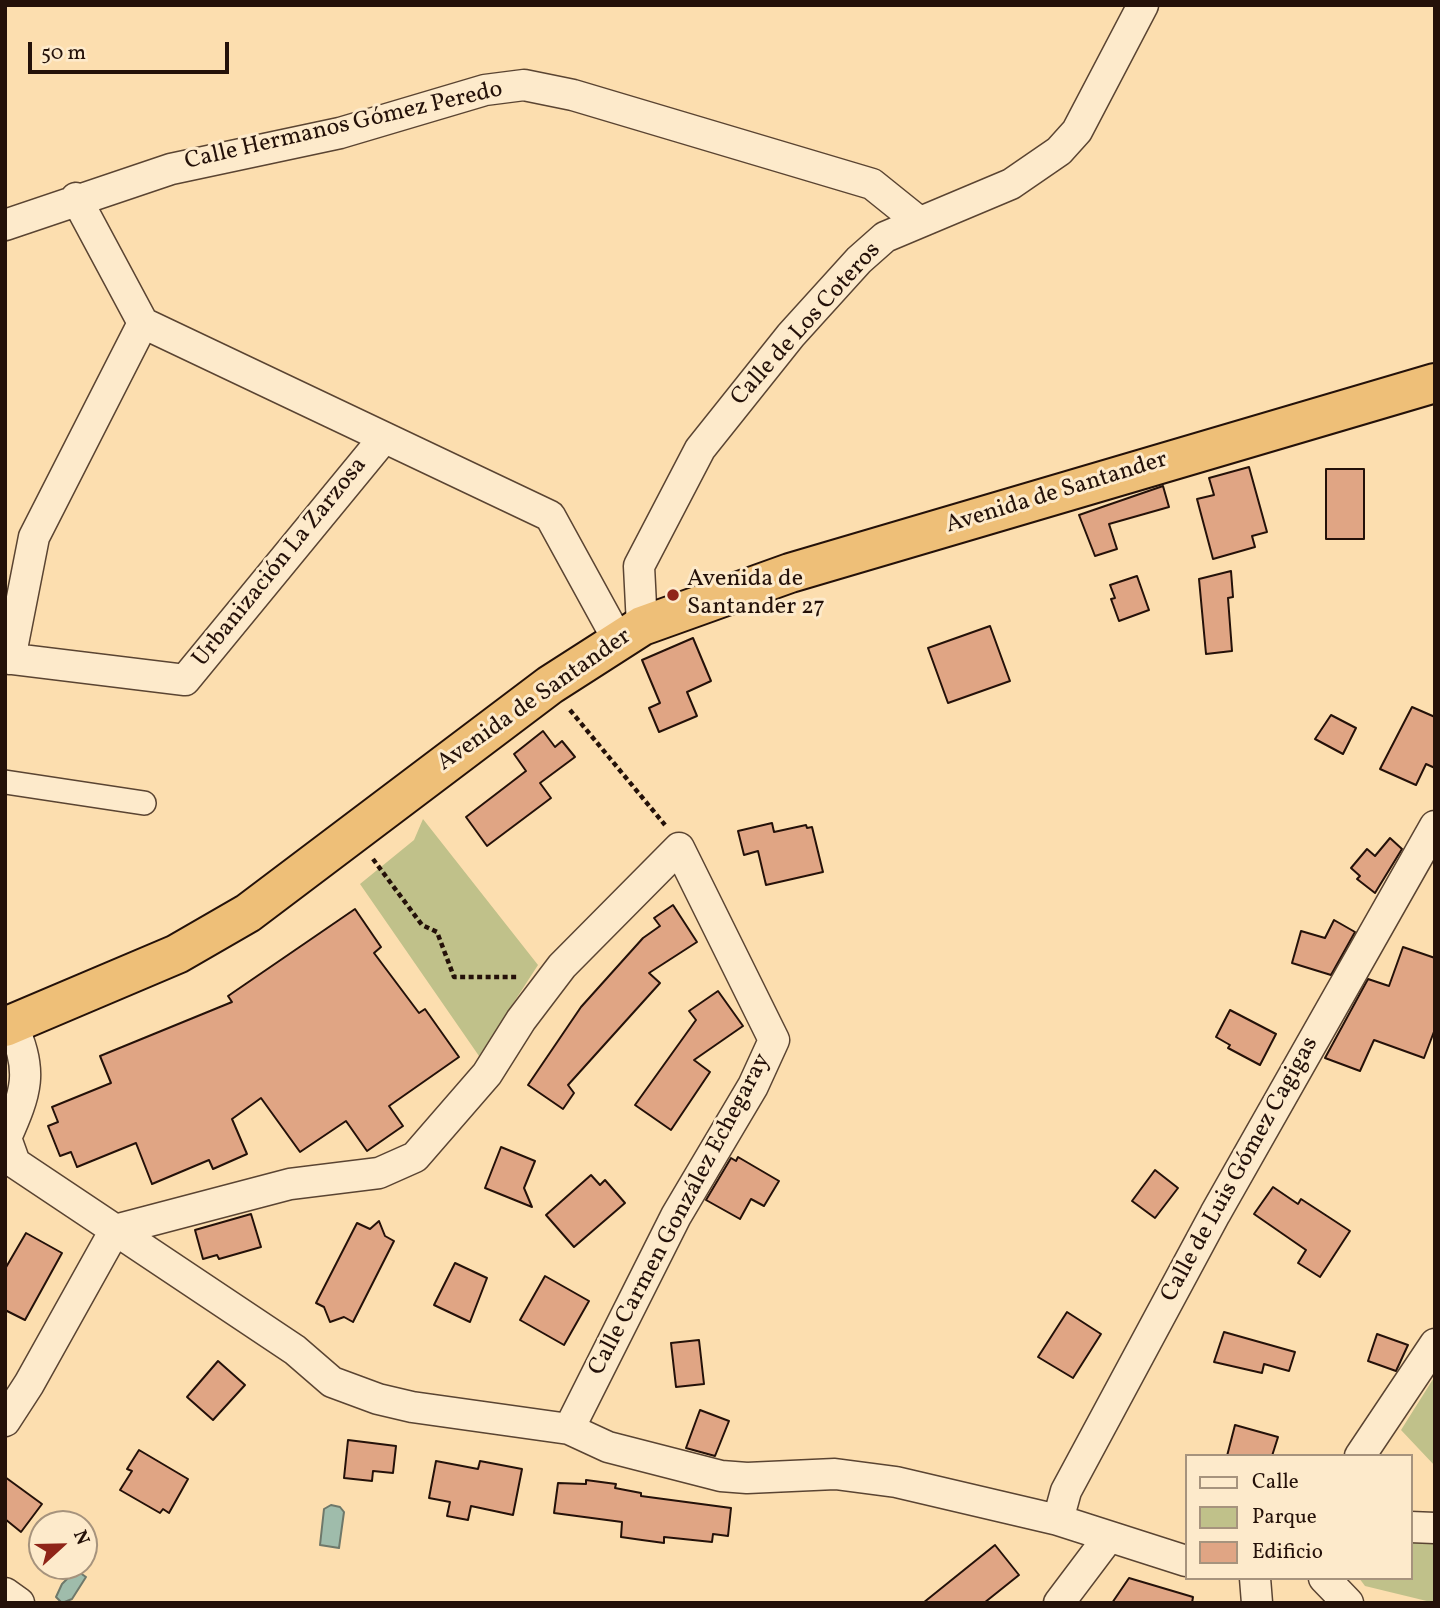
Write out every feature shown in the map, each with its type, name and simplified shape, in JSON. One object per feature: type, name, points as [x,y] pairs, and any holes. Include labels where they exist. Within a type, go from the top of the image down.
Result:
[{"type":"highway","name":"Avenida de Santander","points":[[9,1026],[177,954],[248,913],[550,685],[630,633],[790,573],[1435,383]]},
{"type":"street","name":"Calle de Los Coteros","points":[[630,633],[639,566],[700,449],[791,335],[859,260],[885,237],[1011,184],[1059,151],[1077,131],[1143,5]]},
{"type":"street","name":"Calle Hermanos Gómez Peredo","points":[[5,225],[76,198],[172,169],[287,146],[485,90],[524,85],[573,95],[872,184],[918,221]]},
{"type":"street","points":[[76,198],[144,323]]},
{"type":"street","name":"Urbanización La Zarzosa","points":[[383,439],[185,680],[8,659],[34,537],[144,323],[383,439],[550,516],[630,633]]},
{"type":"street","points":[[5,782],[144,803]]},
{"type":"street","name":"Calle de Luis Gómez Cagigas","points":[[1058,1520],[1066,1491],[1215,1214],[1435,826]]},
{"type":"street","points":[[5,1420],[29,1384],[115,1230],[290,1184],[379,1174],[415,1157],[487,1074],[562,966],[679,848]]},
{"type":"street","name":"Calle Carmen González Echegaray","points":[[569,1429],[676,1216],[753,1086],[774,1040],[679,848]]},
{"type":"street","points":[[9,1026],[22,1046],[27,1070],[22,1101],[6,1138],[15,1163],[295,1350],[332,1382],[378,1399],[412,1407],[569,1429],[608,1447],[721,1476],[865,1476],[1058,1520],[1184,1560]]},
{"type":"street","points":[[1361,1454],[1435,1344]]},
{"type":"street","points":[[1412,1527],[1435,1528]]},
{"type":"street","points":[[1059,1603],[1108,1538]]},
{"type":"street","points":[[1255,1580],[1257,1603]]},
{"type":"street","points":[[1326,1580],[1348,1603]]},
{"type":"street","points":[[5,1593],[19,1603]]},
{"type":"path","points":[[550,685],[665,825],[679,848]]},
{"type":"path","points":[[354,833],[422,925],[437,932],[454,977],[520,976],[542,992]]},
{"type":"green space","points":[[423,819],[538,965],[479,1056],[360,884],[414,840]]},
{"type":"green space","points":[[1435,1376],[1435,1466],[1401,1430]]},
{"type":"green space","points":[[1412,1537],[1435,1538],[1435,1603],[1365,1586],[1360,1580],[1412,1580]]},
{"type":"shaded area","points":[[331,1505],[340,1507],[344,1512],[339,1548],[320,1545],[324,1509]]},
{"type":"shaded area","points":[[66,1580],[84,1580],[72,1599],[62,1603],[56,1597]]},
{"type":"building","points":[[1249,467],[1267,532],[1252,536],[1255,547],[1213,559],[1197,499],[1214,495],[1209,478]]},
{"type":"building","points":[[1326,469],[1364,469],[1364,539],[1326,539]]},
{"type":"building","points":[[1163,486],[1169,507],[1109,524],[1117,549],[1095,556],[1079,515]]},
{"type":"building","points":[[1231,571],[1233,597],[1228,598],[1232,651],[1206,654],[1199,579]]},
{"type":"building","points":[[1137,576],[1149,610],[1119,621],[1111,599],[1115,598],[1110,585]]},
{"type":"building","points":[[990,626],[1010,681],[948,703],[928,648]]},
{"type":"building","points":[[693,638],[711,681],[687,692],[697,716],[659,732],[649,708],[660,703],[642,660]]},
{"type":"building","points":[[1412,707],[1435,717],[1435,768],[1426,764],[1416,785],[1380,769]]},
{"type":"building","points":[[1331,715],[1356,728],[1343,754],[1315,739]]},
{"type":"building","points":[[543,731],[555,747],[562,741],[575,757],[540,783],[551,798],[487,846],[466,817],[526,771],[514,754]]},
{"type":"building","points":[[772,823],[774,832],[806,825],[807,828],[812,827],[823,872],[766,885],[758,851],[744,855],[738,831]]},
{"type":"building","points":[[1390,838],[1402,849],[1375,893],[1357,879],[1360,876],[1351,868],[1367,849],[1375,856]]},
{"type":"building","points":[[673,905],[697,942],[649,973],[660,983],[568,1085],[574,1093],[563,1109],[528,1085],[581,1007],[643,938],[660,926],[654,918]]},
{"type":"building","points":[[355,909],[381,947],[374,953],[419,1013],[425,1009],[459,1057],[389,1106],[403,1126],[367,1151],[346,1121],[300,1152],[261,1098],[232,1119],[247,1154],[213,1169],[209,1160],[152,1184],[136,1143],[77,1167],[71,1152],[60,1156],[48,1126],[58,1122],[52,1107],[111,1083],[100,1056],[232,1002],[228,996]]},
{"type":"building","points":[[1334,920],[1355,932],[1331,975],[1292,963],[1301,931],[1325,938]]},
{"type":"building","points":[[1403,947],[1435,958],[1435,1029],[1424,1058],[1374,1040],[1360,1071],[1325,1058],[1368,979],[1389,986]]},
{"type":"building","points":[[718,991],[743,1026],[694,1060],[710,1072],[671,1130],[635,1105],[696,1020],[689,1011]]},
{"type":"building","points":[[1230,1010],[1276,1034],[1260,1065],[1228,1048],[1230,1045],[1216,1037]]},
{"type":"building","points":[[501,1147],[535,1161],[524,1188],[532,1207],[485,1188]]},
{"type":"building","points":[[738,1157],[779,1181],[764,1206],[751,1199],[740,1219],[706,1200],[731,1158],[736,1161]]},
{"type":"building","points":[[1155,1170],[1178,1188],[1155,1218],[1132,1201]]},
{"type":"building","points":[[591,1175],[600,1185],[605,1180],[625,1203],[574,1247],[546,1215]]},
{"type":"building","points":[[1273,1187],[1298,1204],[1301,1199],[1350,1231],[1320,1277],[1298,1263],[1306,1250],[1254,1214]]},
{"type":"building","points":[[251,1214],[261,1247],[219,1259],[217,1255],[203,1259],[195,1230]]},
{"type":"building","points":[[379,1221],[385,1236],[394,1241],[353,1322],[344,1317],[330,1322],[324,1307],[316,1303],[357,1223],[370,1229]]},
{"type":"building","points":[[26,1233],[62,1253],[25,1320],[5,1310],[5,1269]]},
{"type":"building","points":[[455,1263],[487,1278],[470,1322],[434,1305]]},
{"type":"building","points":[[545,1276],[589,1301],[564,1345],[520,1320]]},
{"type":"building","points":[[1067,1312],[1101,1334],[1073,1378],[1038,1357]]},
{"type":"building","points":[[1224,1332],[1295,1352],[1289,1371],[1264,1364],[1262,1373],[1214,1362]]},
{"type":"building","points":[[1377,1334],[1408,1345],[1396,1371],[1368,1361]]},
{"type":"building","points":[[699,1340],[704,1384],[676,1387],[671,1343]]},
{"type":"building","points":[[218,1361],[245,1385],[213,1420],[187,1397]]},
{"type":"building","points":[[700,1410],[729,1421],[715,1456],[686,1448]]},
{"type":"building","points":[[1235,1425],[1278,1437],[1273,1454],[1228,1454]]},
{"type":"building","points":[[348,1440],[396,1446],[393,1473],[373,1471],[372,1481],[344,1478]]},
{"type":"building","points":[[139,1450],[188,1479],[169,1513],[163,1509],[160,1513],[120,1490],[132,1471],[127,1469]]},
{"type":"building","points":[[436,1461],[478,1469],[480,1461],[522,1469],[513,1515],[471,1506],[468,1520],[447,1516],[450,1502],[429,1498]]},
{"type":"building","points":[[5,1477],[42,1504],[38,1510],[28,1510],[28,1523],[21,1532],[5,1519]]},
{"type":"building","points":[[586,1480],[616,1484],[615,1488],[641,1493],[641,1496],[731,1508],[728,1536],[713,1534],[712,1542],[664,1537],[664,1543],[621,1537],[622,1522],[554,1513],[558,1483],[586,1484]]},
{"type":"building","points":[[995,1545],[1019,1575],[984,1603],[923,1603]]},
{"type":"building","points":[[1129,1578],[1193,1597],[1192,1603],[1112,1603]]},
{"type":"place","name":"Avenida de Santander 27","points":[[673,595]]}]
